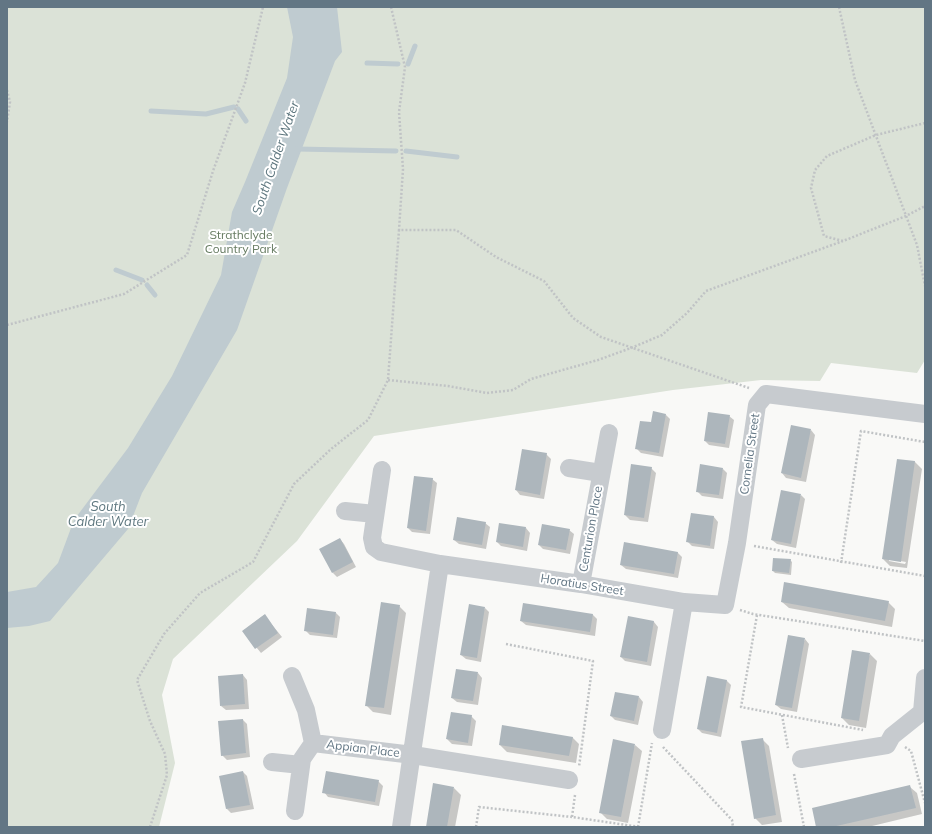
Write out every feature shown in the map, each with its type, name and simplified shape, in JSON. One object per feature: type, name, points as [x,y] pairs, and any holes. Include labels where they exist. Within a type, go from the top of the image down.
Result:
[{"type":"street","points":[[766,394],[925,414]]},
{"type":"street","name":"Cornelia Street","points":[[725,605],[737,543],[757,406],[766,394]]},
{"type":"street","name":"Centurion Place","points":[[581,584],[609,433]]},
{"type":"street","name":"Centurion Place","points":[[569,468],[602,473]]},
{"type":"street","name":"Horatius Street","points":[[382,470],[372,538],[374,547],[381,552],[440,564],[581,584],[684,602],[725,605]]},
{"type":"street","points":[[345,511],[375,514]]},
{"type":"street","points":[[400,827],[413,755],[440,564]]},
{"type":"street","points":[[658,733],[684,602]]},
{"type":"street","name":"Appian Place","points":[[292,676],[306,710],[313,743],[302,759],[295,811]]},
{"type":"street","points":[[801,759],[887,745],[892,736],[923,712],[925,678]]},
{"type":"street","name":"Appian Place","points":[[313,743],[413,755]]},
{"type":"street","points":[[413,755],[574,781]]},
{"type":"street","points":[[272,762],[301,765]]},
{"type":"path","points":[[7,325],[124,294],[187,255],[214,171],[246,83],[263,7]]},
{"type":"path","points":[[150,827],[167,775],[165,754],[150,721],[137,680],[164,634],[200,593],[253,562],[294,484],[331,449],[368,420],[388,380],[403,169],[399,112],[405,67],[391,7]]},
{"type":"path","points":[[839,7],[855,80],[917,245],[925,286]]},
{"type":"path","points":[[7,90],[10,102],[7,122]]},
{"type":"path","points":[[843,241],[824,236],[810,188],[815,170],[826,156],[876,135],[925,123]]},
{"type":"path","points":[[388,380],[448,386],[487,393],[513,390],[531,379],[631,348],[662,335],[687,313],[706,291],[843,241],[906,216],[925,206]]},
{"type":"path","points":[[398,230],[456,230],[496,257],[544,281],[573,318],[601,337],[766,394]]},
{"type":"path","points":[[841,563],[861,431],[925,442]]},
{"type":"path","points":[[737,543],[841,563],[925,576]]},
{"type":"path","points":[[725,605],[757,615],[925,641]]},
{"type":"path","points":[[757,615],[741,707],[892,736],[911,751],[925,803]]},
{"type":"path","points":[[506,644],[593,661],[574,781],[572,817]]},
{"type":"path","points":[[476,827],[479,807],[572,817],[639,827],[658,733]]},
{"type":"path","points":[[658,733],[732,820],[733,827]]},
{"type":"green space","name":"Strathclyde Country Park","points":[[7,7],[925,7],[925,360],[917,373],[831,363],[820,381],[761,380],[673,390],[374,436],[297,541],[173,659],[162,695],[175,763],[159,827],[7,827]]},
{"type":"water","name":"South Calder Water","points":[[287,7],[337,7],[342,52],[335,61],[287,188],[237,330],[142,493],[128,529],[50,621],[29,626],[7,628],[7,592],[36,587],[58,563],[74,520],[128,448],[172,376],[221,275],[232,212],[287,78],[293,37]]},
{"type":"building","points":[[653,411],[666,414],[659,453],[635,449],[640,421],[651,422]]},
{"type":"building","points":[[708,412],[730,415],[725,444],[704,441]]},
{"type":"building","points":[[791,425],[811,429],[801,478],[781,473]]},
{"type":"building","points":[[522,449],[547,453],[540,495],[515,490]]},
{"type":"building","points":[[897,459],[915,461],[901,562],[882,559]]},
{"type":"building","points":[[631,464],[652,467],[644,518],[624,515]]},
{"type":"building","points":[[700,464],[723,468],[719,495],[696,492]]},
{"type":"building","points":[[414,476],[433,478],[426,531],[407,528]]},
{"type":"building","points":[[781,490],[801,494],[791,544],[771,540]]},
{"type":"building","points":[[691,513],[714,516],[710,546],[686,542]]},
{"type":"building","points":[[457,517],[486,522],[482,545],[453,540]]},
{"type":"building","points":[[499,523],[526,527],[523,547],[496,542]]},
{"type":"building","points":[[542,524],[570,529],[566,550],[538,545]]},
{"type":"building","points":[[340,538],[353,562],[332,573],[319,549]]},
{"type":"building","points":[[624,542],[678,552],[674,574],[620,565]]},
{"type":"building","points":[[773,558],[791,559],[789,573],[772,571]]},
{"type":"building","points":[[784,582],[889,601],[885,621],[781,602]]},
{"type":"building","points":[[381,602],[400,605],[384,708],[365,706]]},
{"type":"building","points":[[523,603],[593,614],[590,632],[520,621]]},
{"type":"building","points":[[469,604],[485,607],[477,658],[460,655]]},
{"type":"building","points":[[307,608],[336,612],[333,635],[304,631]]},
{"type":"building","points":[[265,614],[278,633],[255,649],[242,631]]},
{"type":"building","points":[[628,616],[654,621],[647,662],[620,657]]},
{"type":"building","points":[[788,635],[805,638],[792,708],[775,705]]},
{"type":"building","points":[[852,650],[870,653],[859,721],[841,718]]},
{"type":"building","points":[[456,669],[478,672],[473,701],[451,698]]},
{"type":"building","points":[[243,674],[245,704],[220,706],[218,676]]},
{"type":"building","points":[[707,676],[727,680],[717,733],[697,729]]},
{"type":"building","points":[[615,692],[639,696],[634,721],[610,716]]},
{"type":"building","points":[[451,712],[472,715],[468,743],[446,739]]},
{"type":"building","points":[[243,719],[246,753],[221,756],[218,721]]},
{"type":"building","points":[[502,725],[573,737],[569,756],[499,745]]},
{"type":"building","points":[[763,738],[776,815],[754,819],[741,741]]},
{"type":"building","points":[[613,739],[635,744],[621,817],[599,813]]},
{"type":"building","points":[[243,771],[250,805],[226,809],[219,776]]},
{"type":"building","points":[[326,771],[379,780],[375,802],[322,793]]},
{"type":"building","points":[[433,783],[454,787],[447,827],[426,827]]},
{"type":"building","points":[[910,785],[916,808],[832,827],[816,827],[812,808]]},
{"type":"waterway","points":[[408,64],[415,46]]},
{"type":"waterway","points":[[367,63],[398,64]]},
{"type":"waterway","points":[[151,111],[206,114],[234,107]]},
{"type":"waterway","points":[[238,109],[246,121]]},
{"type":"waterway","points":[[297,149],[396,151]]},
{"type":"waterway","points":[[406,151],[457,157]]},
{"type":"waterway","points":[[116,270],[142,280]]},
{"type":"waterway","points":[[147,285],[155,295]]}]
